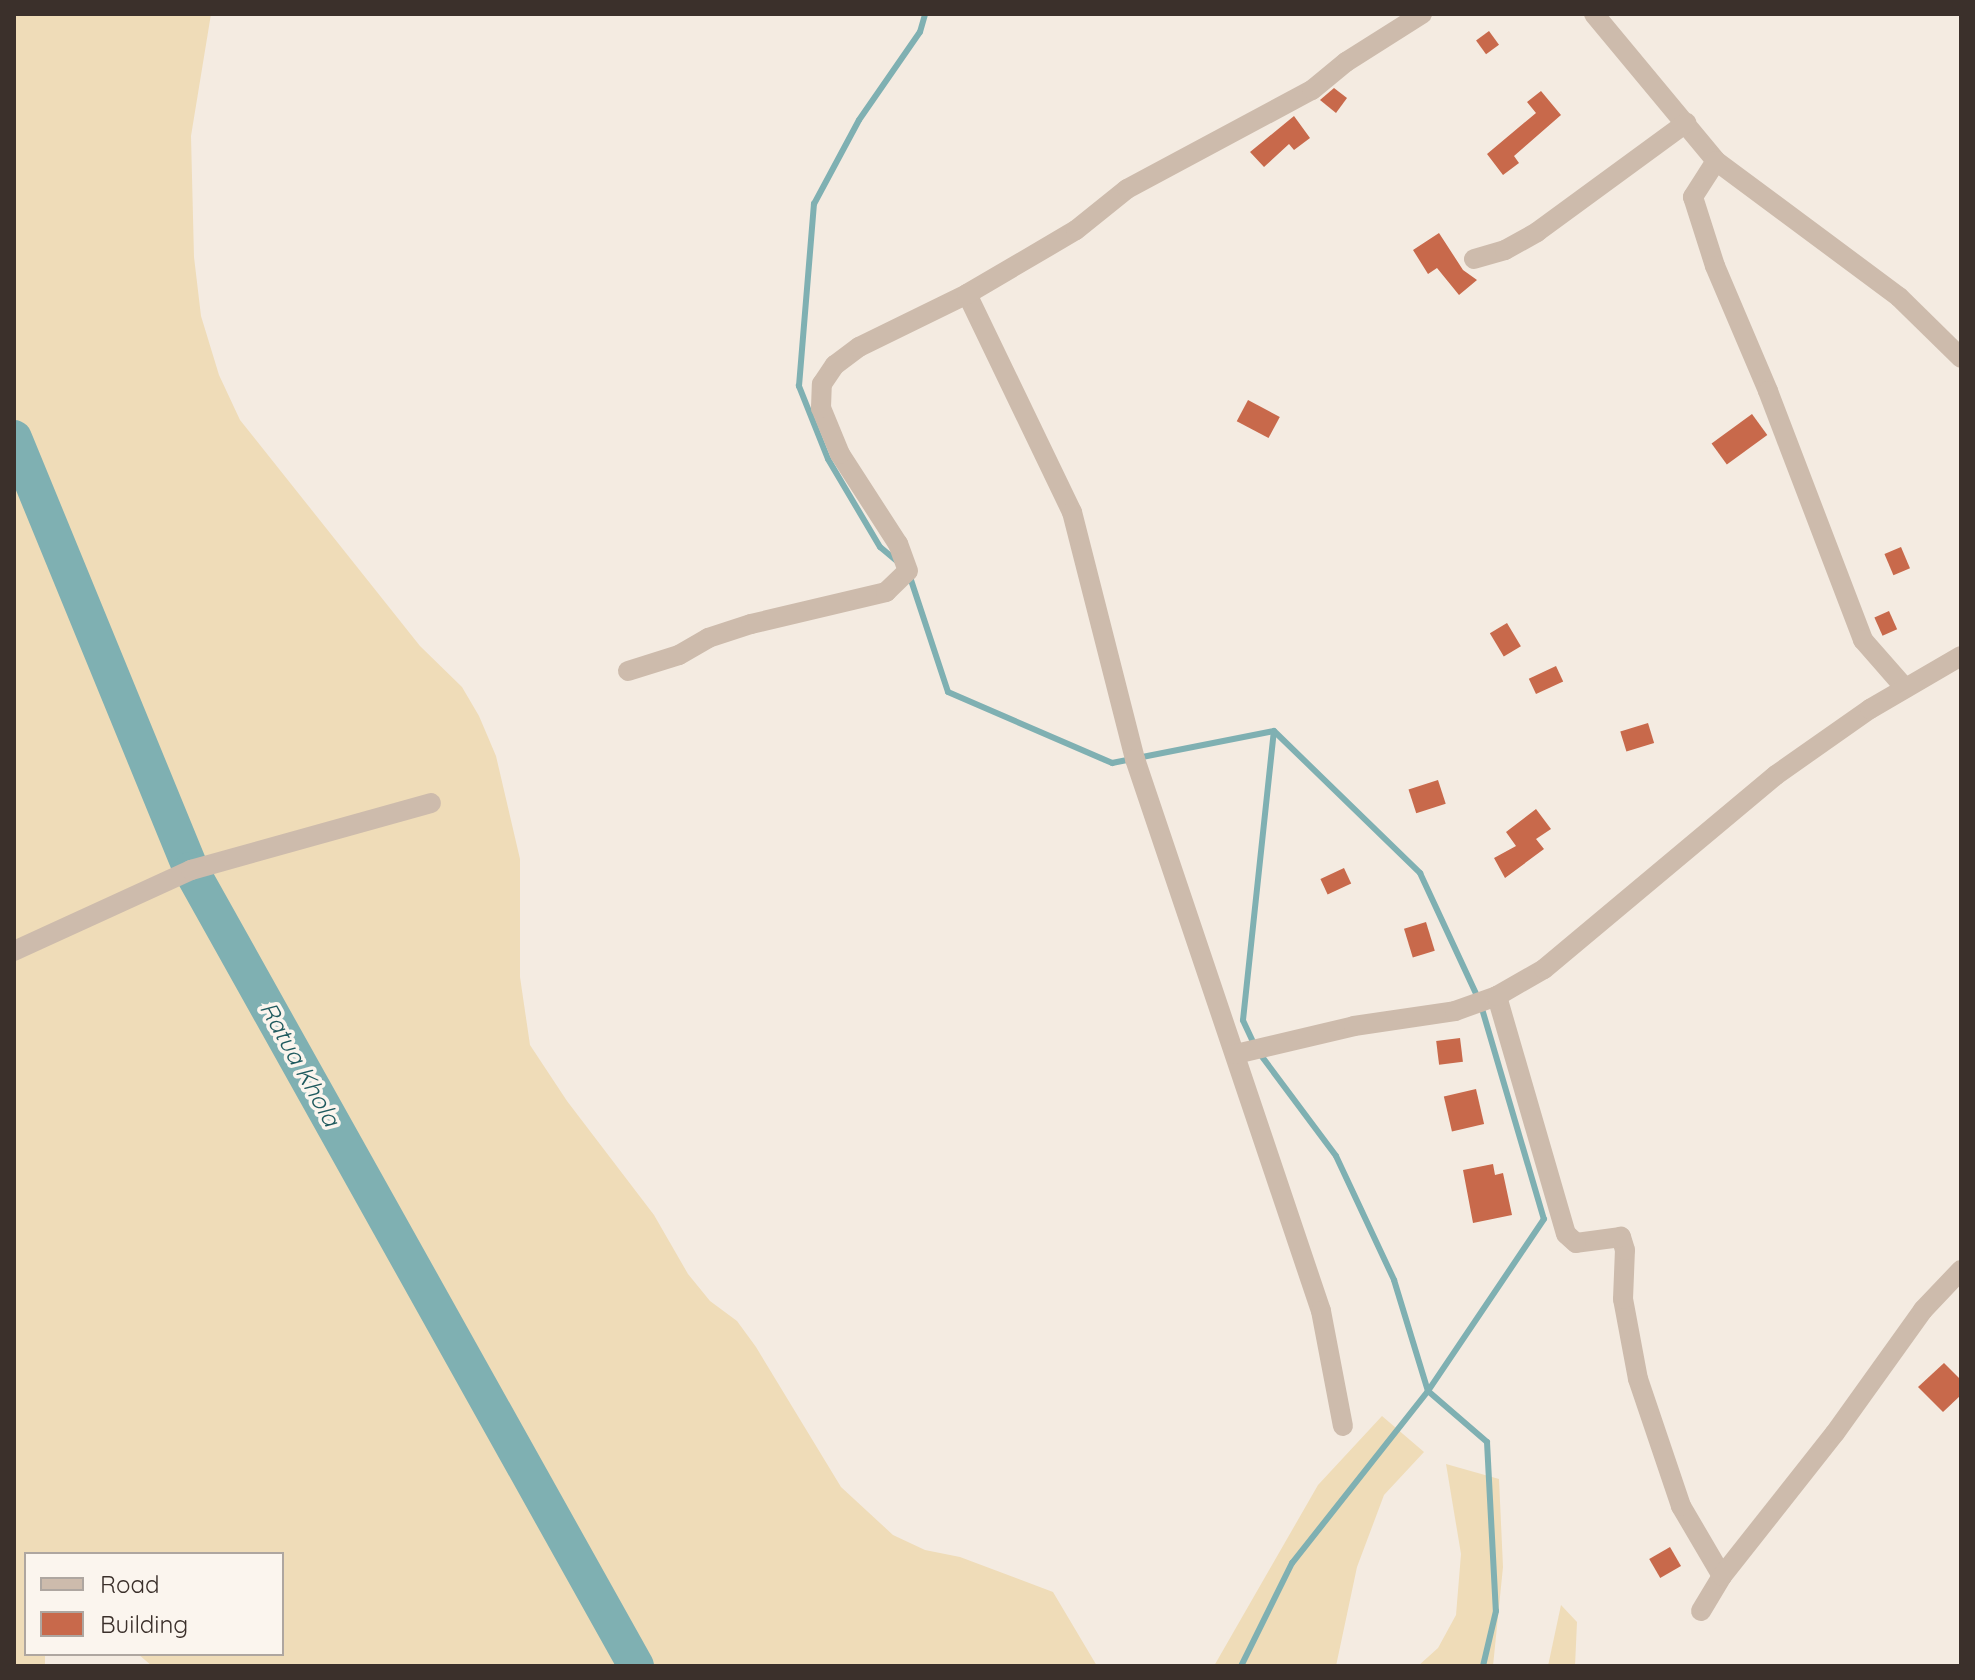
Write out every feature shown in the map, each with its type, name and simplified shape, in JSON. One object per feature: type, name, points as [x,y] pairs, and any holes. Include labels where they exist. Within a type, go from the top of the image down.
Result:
[{"type":"street","points":[[628,671],[679,655],[708,638],[751,624],[886,592],[908,571],[898,544],[840,454],[821,408],[822,384],[835,365],[859,347],[967,294],[1076,230],[1127,189],[1312,90],[1346,62],[1422,14]]},
{"type":"street","points":[[1594,14],[1716,161],[1899,297],[1961,358]]},
{"type":"street","points":[[1474,259],[1505,250],[1537,232],[1686,123]]},
{"type":"street","points":[[1716,161],[1693,197],[1715,266],[1768,391],[1863,640],[1905,688]]},
{"type":"street","points":[[967,294],[1072,512],[1135,759],[1321,1311],[1343,1426]]},
{"type":"street","points":[[1236,1054],[1354,1026],[1455,1011],[1497,996],[1544,969],[1776,775],[1905,688],[1961,656]]},
{"type":"street","points":[[14,951],[191,870],[431,803]]},
{"type":"street","points":[[1497,996],[1566,1234],[1576,1243],[1621,1237],[1625,1250],[1623,1299],[1638,1379],[1681,1506],[1722,1576]]},
{"type":"street","points":[[1701,1611],[1722,1576],[1835,1433],[1923,1310],[1961,1270]]},
{"type":"sand","points":[[14,14],[211,14],[191,136],[194,257],[201,316],[219,375],[240,420],[420,646],[462,687],[479,716],[496,756],[520,859],[520,977],[530,1045],[567,1101],[654,1215],[688,1274],[710,1301],[737,1321],[756,1347],[841,1487],[893,1535],[925,1550],[960,1557],[1053,1592],[1097,1666],[152,1666],[140,1656],[284,1656],[284,1552],[24,1552],[24,1656],[45,1656],[45,1666],[14,1666]]},
{"type":"sand","points":[[1382,1416],[1424,1452],[1384,1495],[1357,1567],[1336,1666],[1214,1666],[1318,1485]]},
{"type":"sand","points":[[1446,1464],[1499,1479],[1503,1567],[1493,1666],[1418,1666],[1438,1648],[1456,1615],[1461,1554]]},
{"type":"sand","points":[[1561,1605],[1577,1622],[1575,1666],[1548,1666]]},
{"type":"building","points":[[1489,31],[1499,45],[1486,54],[1476,40]]},
{"type":"building","points":[[1334,88],[1347,98],[1336,113],[1320,100]]},
{"type":"building","points":[[1541,91],[1561,115],[1514,156],[1519,163],[1503,175],[1487,154],[1536,113],[1527,102]]},
{"type":"building","points":[[1294,116],[1310,138],[1294,150],[1289,144],[1264,167],[1250,152]]},
{"type":"building","points":[[1439,233],[1463,270],[1477,280],[1459,295],[1437,268],[1428,274],[1413,250]]},
{"type":"building","points":[[1248,400],[1280,417],[1269,438],[1237,421]]},
{"type":"building","points":[[1752,414],[1767,435],[1727,464],[1712,443]]},
{"type":"building","points":[[1901,547],[1910,568],[1893,575],[1884,554]]},
{"type":"building","points":[[1889,611],[1897,629],[1883,636],[1874,618]]},
{"type":"building","points":[[1507,623],[1521,646],[1504,656],[1490,633]]},
{"type":"building","points":[[1556,666],[1563,681],[1536,694],[1529,679]]},
{"type":"building","points":[[1648,723],[1654,743],[1626,752],[1620,731]]},
{"type":"building","points":[[1438,780],[1446,804],[1416,813],[1409,790]]},
{"type":"building","points":[[1536,809],[1551,829],[1536,839],[1544,849],[1505,878],[1494,858],[1516,846],[1506,832]]},
{"type":"building","points":[[1344,868],[1351,883],[1328,894],[1320,879]]},
{"type":"building","points":[[1426,922],[1435,951],[1413,957],[1404,929]]},
{"type":"building","points":[[1460,1038],[1463,1062],[1439,1065],[1436,1041]]},
{"type":"building","points":[[1476,1089],[1484,1124],[1452,1132],[1444,1096]]},
{"type":"building","points":[[1493,1164],[1495,1175],[1503,1173],[1512,1215],[1473,1223],[1463,1170]]},
{"type":"building","points":[[1944,1363],[1961,1380],[1961,1395],[1943,1412],[1918,1387]]},
{"type":"building","points":[[1670,1547],[1681,1566],[1660,1578],[1649,1559]]},
{"type":"waterway","points":[[898,562],[880,547],[828,459],[799,386],[814,204],[859,120],[920,32],[925,14]]},
{"type":"waterway","name":"Ratua Khola","points":[[14,438],[191,870],[636,1666]]},
{"type":"waterway","points":[[910,577],[948,692],[1112,763],[1274,731],[1420,873],[1480,1002],[1544,1219],[1428,1391],[1292,1563],[1241,1666]]},
{"type":"waterway","points":[[1254,1044],[1243,1020],[1274,732]]},
{"type":"waterway","points":[[1260,1054],[1336,1156],[1394,1280],[1428,1391],[1487,1442],[1496,1611],[1483,1666]]}]
